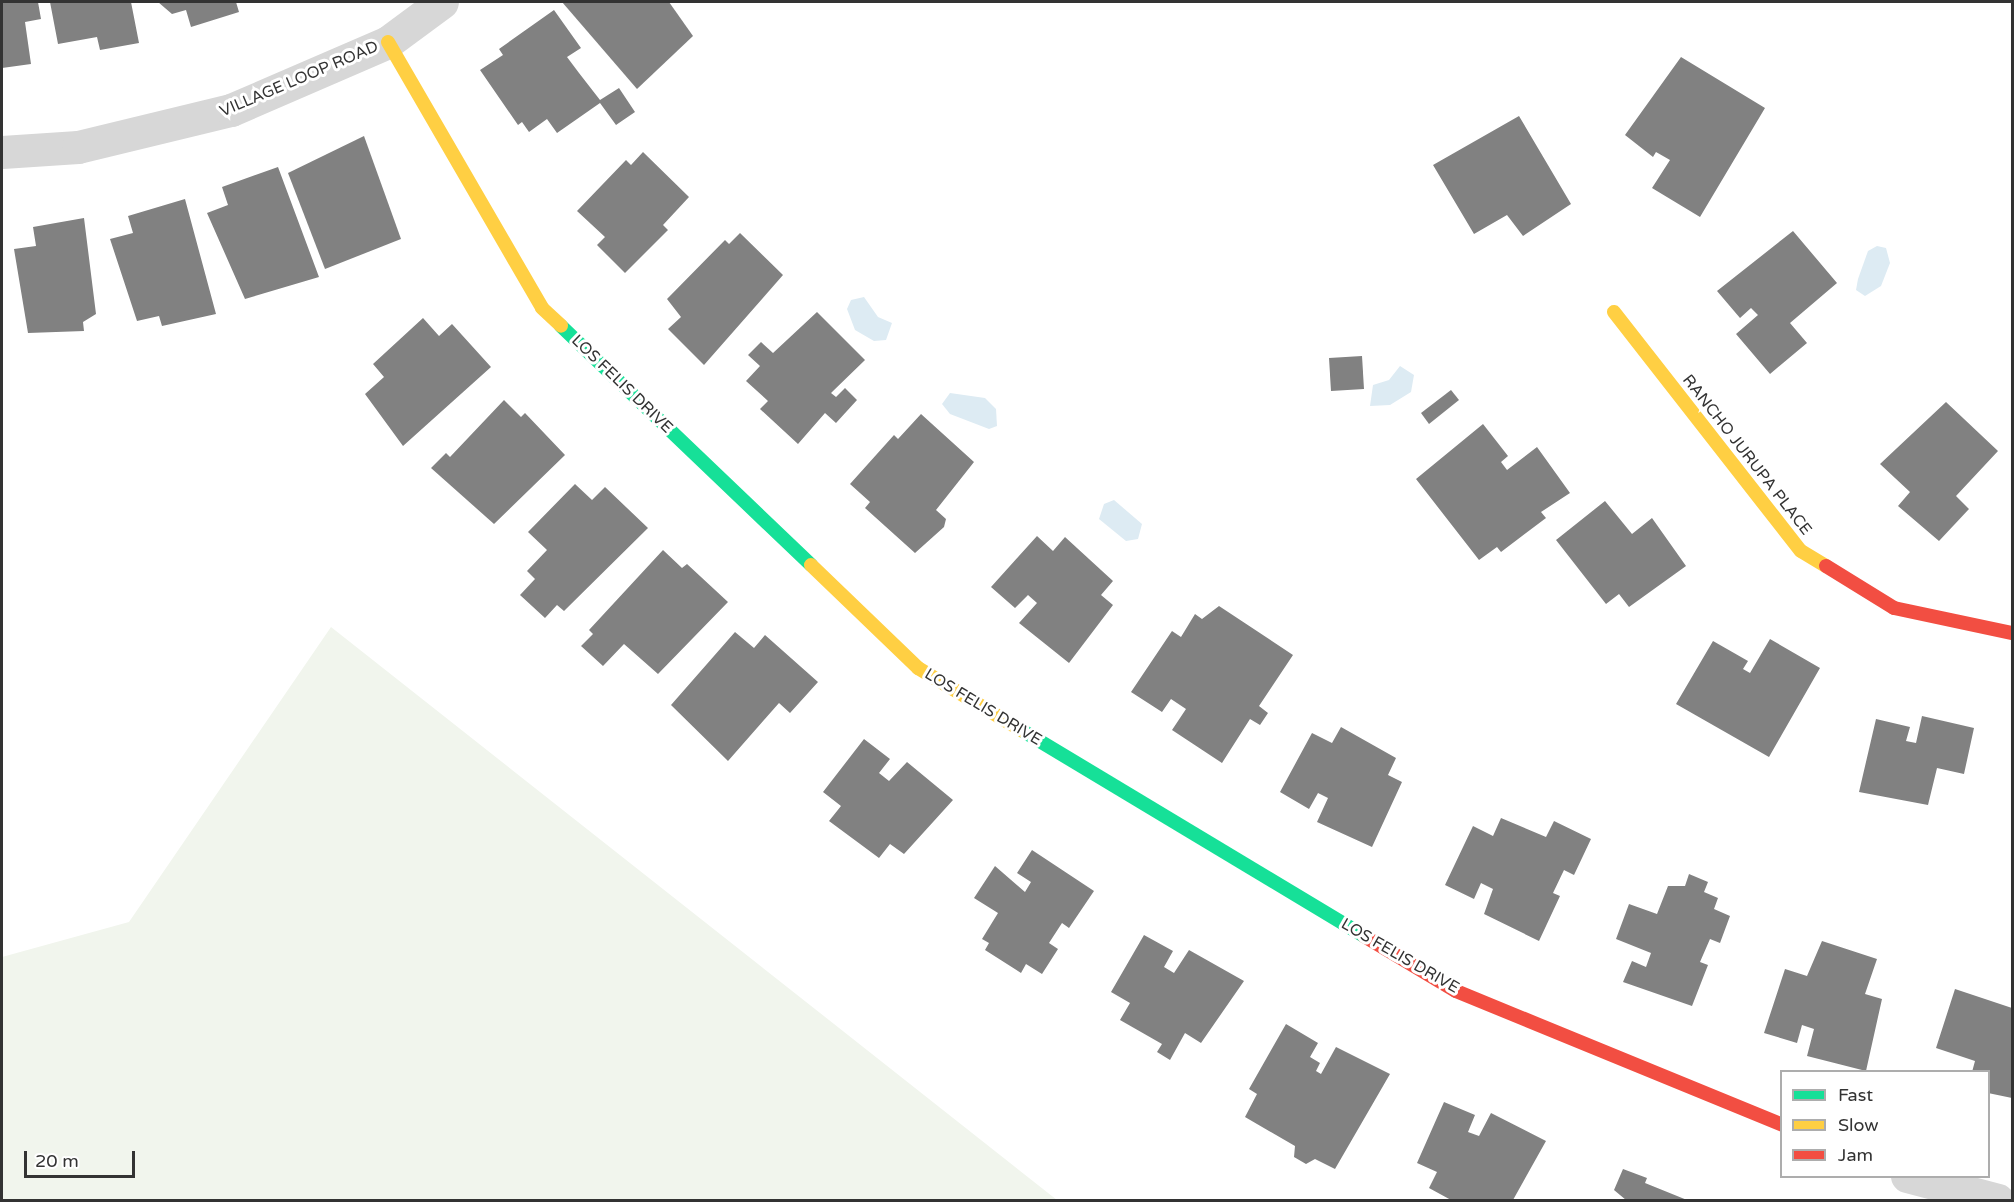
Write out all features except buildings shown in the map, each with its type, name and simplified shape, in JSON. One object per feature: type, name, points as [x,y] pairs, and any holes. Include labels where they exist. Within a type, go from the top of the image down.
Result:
[{"type":"street","name":"VILLAGE LOOP ROAD","points":[[2,152],[78,147],[231,110],[388,42],[442,2]]},
{"type":"street","name":"LOS FELIS DRIVE","points":[[388,42],[542,308],[918,668],[1456,991],[1780,1124]]},
{"type":"street","name":"RANCHO JURUPA PLACE","points":[[1614,312],[1801,551],[1894,609],[2013,633]]},
{"type":"street","points":[[1915,1178],[1998,1200]]},
{"type":"shaded area","points":[[1877,246],[1886,248],[1890,263],[1881,286],[1865,296],[1856,290],[1858,279],[1868,251]]},
{"type":"shaded area","points":[[864,297],[878,317],[892,323],[886,340],[874,341],[855,330],[847,309],[851,300]]},
{"type":"shaded area","points":[[1400,366],[1414,375],[1411,392],[1390,405],[1370,406],[1373,385],[1389,380]]},
{"type":"shaded area","points":[[950,393],[985,398],[996,409],[997,426],[989,429],[950,414],[942,404]]},
{"type":"shaded area","points":[[1114,500],[1142,524],[1138,539],[1126,541],[1099,519],[1104,504]]},
{"type":"shaded area","points":[[331,627],[1057,1200],[2,1200],[2,957],[129,922]]},
{"type":"traffic: fast","points":[[561,326],[811,565]]},
{"type":"traffic: fast","points":[[1023,731],[1364,936]]},
{"type":"traffic: slow","points":[[388,42],[542,308],[561,326]]},
{"type":"traffic: slow","points":[[1614,312],[1801,551],[1826,566]]},
{"type":"traffic: slow","points":[[811,565],[918,668],[1023,731]]},
{"type":"traffic: jam","points":[[1826,566],[1894,608],[2012,633]]},
{"type":"traffic: jam","points":[[1364,936],[1456,991],[1780,1124]]}]
